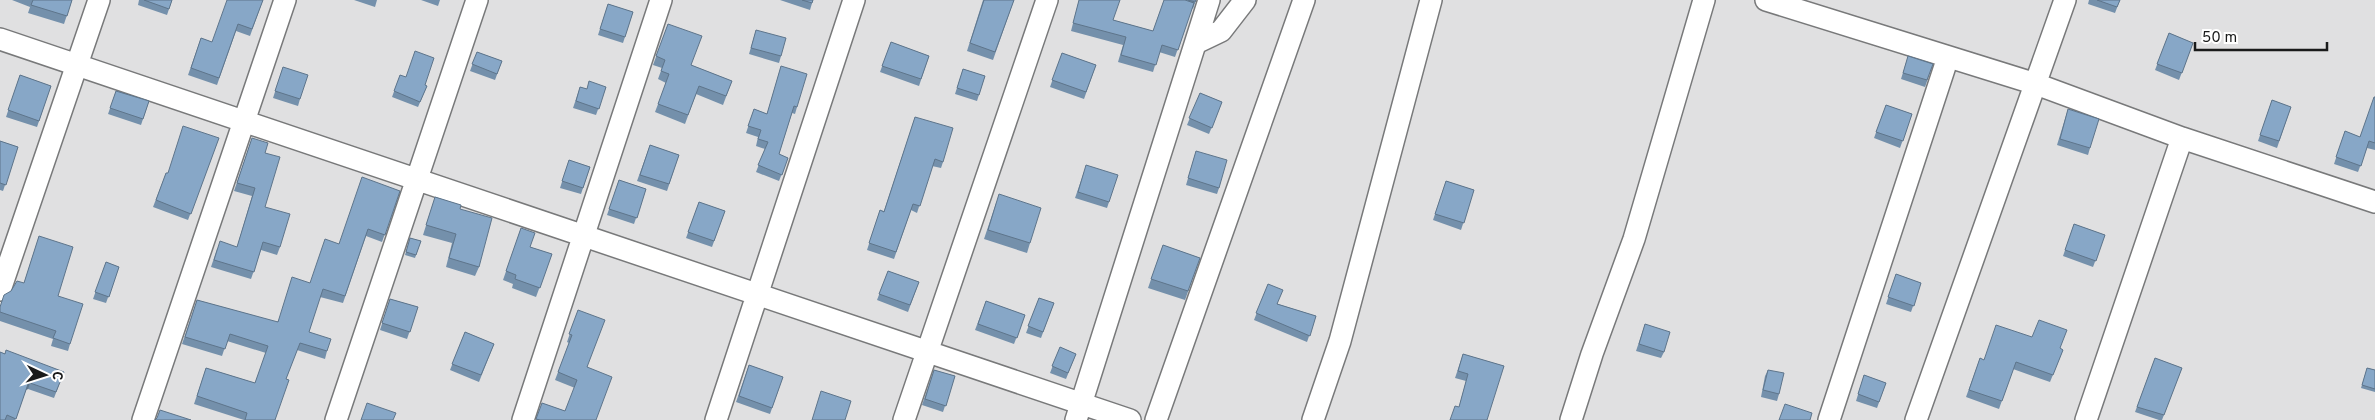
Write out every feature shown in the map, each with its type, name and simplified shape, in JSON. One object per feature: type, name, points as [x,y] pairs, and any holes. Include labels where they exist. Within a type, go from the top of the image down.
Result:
[{"type":"street","points":[[0,290],[99,0]]},
{"type":"street","points":[[143,420],[285,0]]},
{"type":"street","points":[[336,420],[477,0]]},
{"type":"street","points":[[523,420],[661,0]]},
{"type":"street","points":[[716,420],[854,0]]},
{"type":"street","points":[[904,420],[1047,0]]},
{"type":"street","points":[[1079,412],[1210,0]]},
{"type":"street","points":[[1196,43],[1220,31],[1245,0]]},
{"type":"street","points":[[1156,420],[1304,0]]},
{"type":"street","points":[[1313,420],[1340,341],[1431,0]]},
{"type":"street","points":[[1572,420],[1592,354],[1634,239],[1704,0]]},
{"type":"street","points":[[1766,0],[2036,84],[2182,138],[2375,202]]},
{"type":"street","points":[[1916,420],[2065,0]]},
{"type":"street","points":[[0,38],[926,352],[1079,412],[1130,420]]},
{"type":"street","points":[[1829,420],[1948,57]]},
{"type":"street","points":[[2086,420],[2182,138]]},
{"type":"building","points":[[33,0],[72,0],[67,16],[31,5]]},
{"type":"building","points":[[144,0],[172,0],[169,9]]},
{"type":"building","points":[[227,0],[263,0],[252,29],[238,24],[219,78],[191,68],[201,38],[212,42]]},
{"type":"building","points":[[802,0],[813,0],[812,3]]},
{"type":"building","points":[[984,0],[1014,0],[995,52],[970,43]]},
{"type":"building","points":[[1079,0],[1120,0],[1113,20],[1153,31],[1164,0],[1185,0],[1194,3],[1178,50],[1162,45],[1156,65],[1121,55],[1126,37],[1073,23]]},
{"type":"building","points":[[2097,0],[2120,0],[2117,7]]},
{"type":"building","points":[[608,4],[633,12],[625,37],[600,29]]},
{"type":"building","points":[[668,24],[702,36],[691,65],[732,81],[726,96],[699,86],[688,115],[658,104],[669,74],[661,71],[665,60],[656,56]]},
{"type":"building","points":[[756,30],[786,38],[781,56],[751,48]]},
{"type":"building","points":[[2169,33],[2193,43],[2182,73],[2157,64]]},
{"type":"building","points":[[891,42],[929,56],[921,79],[882,66]]},
{"type":"building","points":[[415,51],[434,58],[425,85],[427,86],[420,102],[394,91],[400,75],[406,77]]},
{"type":"building","points":[[477,52],[502,61],[497,74],[472,64]]},
{"type":"building","points":[[1062,53],[1096,65],[1086,92],[1052,80]]},
{"type":"building","points":[[1908,56],[1933,64],[1927,80],[1903,73]]},
{"type":"building","points":[[781,66],[807,74],[797,107],[794,106],[779,154],[788,158],[782,175],[758,165],[768,142],[758,139],[761,130],[748,126],[754,109],[767,114]]},
{"type":"building","points":[[283,67],[308,75],[300,99],[275,91]]},
{"type":"building","points":[[963,69],[985,76],[979,95],[957,88]]},
{"type":"building","points":[[20,75],[51,86],[39,121],[8,110]]},
{"type":"building","points":[[589,81],[606,87],[599,109],[576,101],[580,87],[587,89]]},
{"type":"building","points":[[116,91],[149,101],[143,119],[110,108]]},
{"type":"building","points":[[1200,93],[1222,102],[1212,128],[1189,118]]},
{"type":"building","points":[[2374,97],[2375,143],[2369,141],[2361,166],[2336,157],[2345,131],[2360,137]]},
{"type":"building","points":[[2272,100],[2291,107],[2279,141],[2260,135]]},
{"type":"building","points":[[1886,105],[1912,114],[1903,141],[1876,132]]},
{"type":"building","points":[[2068,109],[2099,119],[2090,148],[2060,139]]},
{"type":"building","points":[[915,117],[953,128],[943,162],[935,159],[920,206],[913,204],[896,252],[869,243],[880,210],[884,212]]},
{"type":"building","points":[[183,126],[219,138],[191,214],[156,200],[166,173],[168,173]]},
{"type":"building","points":[[252,138],[268,143],[265,153],[280,157],[265,207],[290,214],[280,247],[263,242],[254,272],[214,260],[220,241],[237,247],[255,188],[237,183]]},
{"type":"building","points":[[0,141],[18,147],[6,185],[0,183]]},
{"type":"building","points":[[650,145],[679,155],[669,184],[640,175]]},
{"type":"building","points":[[1196,151],[1227,160],[1219,188],[1188,178]]},
{"type":"building","points":[[569,160],[590,167],[583,188],[562,181]]},
{"type":"building","points":[[1086,165],[1118,175],[1109,202],[1078,192]]},
{"type":"building","points":[[362,177],[400,191],[385,235],[368,229],[345,296],[323,289],[309,332],[331,339],[327,351],[300,343],[286,379],[289,380],[275,420],[245,420],[247,413],[197,396],[206,368],[255,383],[268,346],[230,334],[225,349],[185,337],[197,300],[278,322],[292,277],[310,283],[325,239],[339,244]]},
{"type":"building","points":[[619,180],[646,189],[637,218],[609,209]]},
{"type":"building","points":[[1446,181],[1474,190],[1464,223],[1435,214]]},
{"type":"building","points":[[999,194],[1041,208],[1030,243],[988,230]]},
{"type":"building","points":[[435,197],[461,205],[460,209],[492,218],[479,267],[449,258],[456,234],[426,225]]},
{"type":"building","points":[[699,202],[725,211],[714,241],[688,232]]},
{"type":"building","points":[[2074,224],[2105,235],[2096,261],[2065,250]]},
{"type":"building","points":[[521,228],[535,233],[530,247],[552,254],[540,288],[515,279],[516,275],[506,271]]},
{"type":"building","points":[[39,236],[73,247],[58,296],[83,304],[70,344],[53,338],[56,331],[0,312],[4,295],[11,291],[17,281],[24,283]]},
{"type":"building","points":[[410,238],[421,241],[416,255],[406,252]]},
{"type":"building","points":[[1163,245],[1200,258],[1188,291],[1151,279]]},
{"type":"building","points":[[106,262],[119,267],[109,297],[95,292]]},
{"type":"building","points":[[888,271],[919,282],[910,305],[879,294]]},
{"type":"building","points":[[1896,274],[1921,283],[1914,306],[1888,297]]},
{"type":"building","points":[[1268,284],[1283,290],[1277,304],[1316,316],[1310,336],[1256,313]]},
{"type":"building","points":[[1039,298],[1054,303],[1043,332],[1028,326]]},
{"type":"building","points":[[390,299],[418,307],[410,332],[382,323]]},
{"type":"building","points":[[986,301],[1025,315],[1017,338],[978,324]]},
{"type":"building","points":[[578,310],[605,320],[587,367],[612,377],[596,420],[536,419],[542,403],[565,411],[577,380],[558,372],[572,335],[569,334]]},
{"type":"building","points":[[2039,320],[2067,330],[2060,348],[2063,350],[2053,375],[2016,362],[2002,401],[1969,390],[1980,358],[1984,360],[1996,325],[2032,337]]},
{"type":"building","points":[[1645,324],[1670,332],[1664,352],[1639,344]]},
{"type":"building","points":[[465,332],[494,344],[481,375],[452,364]]},
{"type":"building","points":[[1060,347],[1076,354],[1068,373],[1052,366]]},
{"type":"building","points":[[6,350],[64,372],[56,392],[30,383],[28,384],[16,419],[7,415],[5,420],[0,420],[0,352],[5,354]]},
{"type":"building","points":[[1463,354],[1504,366],[1487,420],[1450,420],[1455,406],[1459,407],[1468,374],[1458,371]]},
{"type":"building","points":[[2155,358],[2182,368],[2164,415],[2137,407]]},
{"type":"building","points":[[749,365],[783,377],[772,408],[739,396]]},
{"type":"building","points":[[2367,368],[2375,370],[2375,389],[2362,385]]},
{"type":"building","points":[[934,370],[955,376],[946,406],[925,399]]},
{"type":"building","points":[[1768,370],[1784,373],[1779,394],[1763,390]]},
{"type":"building","points":[[1864,375],[1886,383],[1879,402],[1858,394]]},
{"type":"building","points":[[821,391],[851,401],[845,420],[812,420]]},
{"type":"building","points":[[367,403],[396,413],[393,420],[361,420]]},
{"type":"building","points":[[1785,404],[1812,413],[1810,420],[1779,420]]},
{"type":"building","points":[[160,410],[191,420],[155,420]]}]
